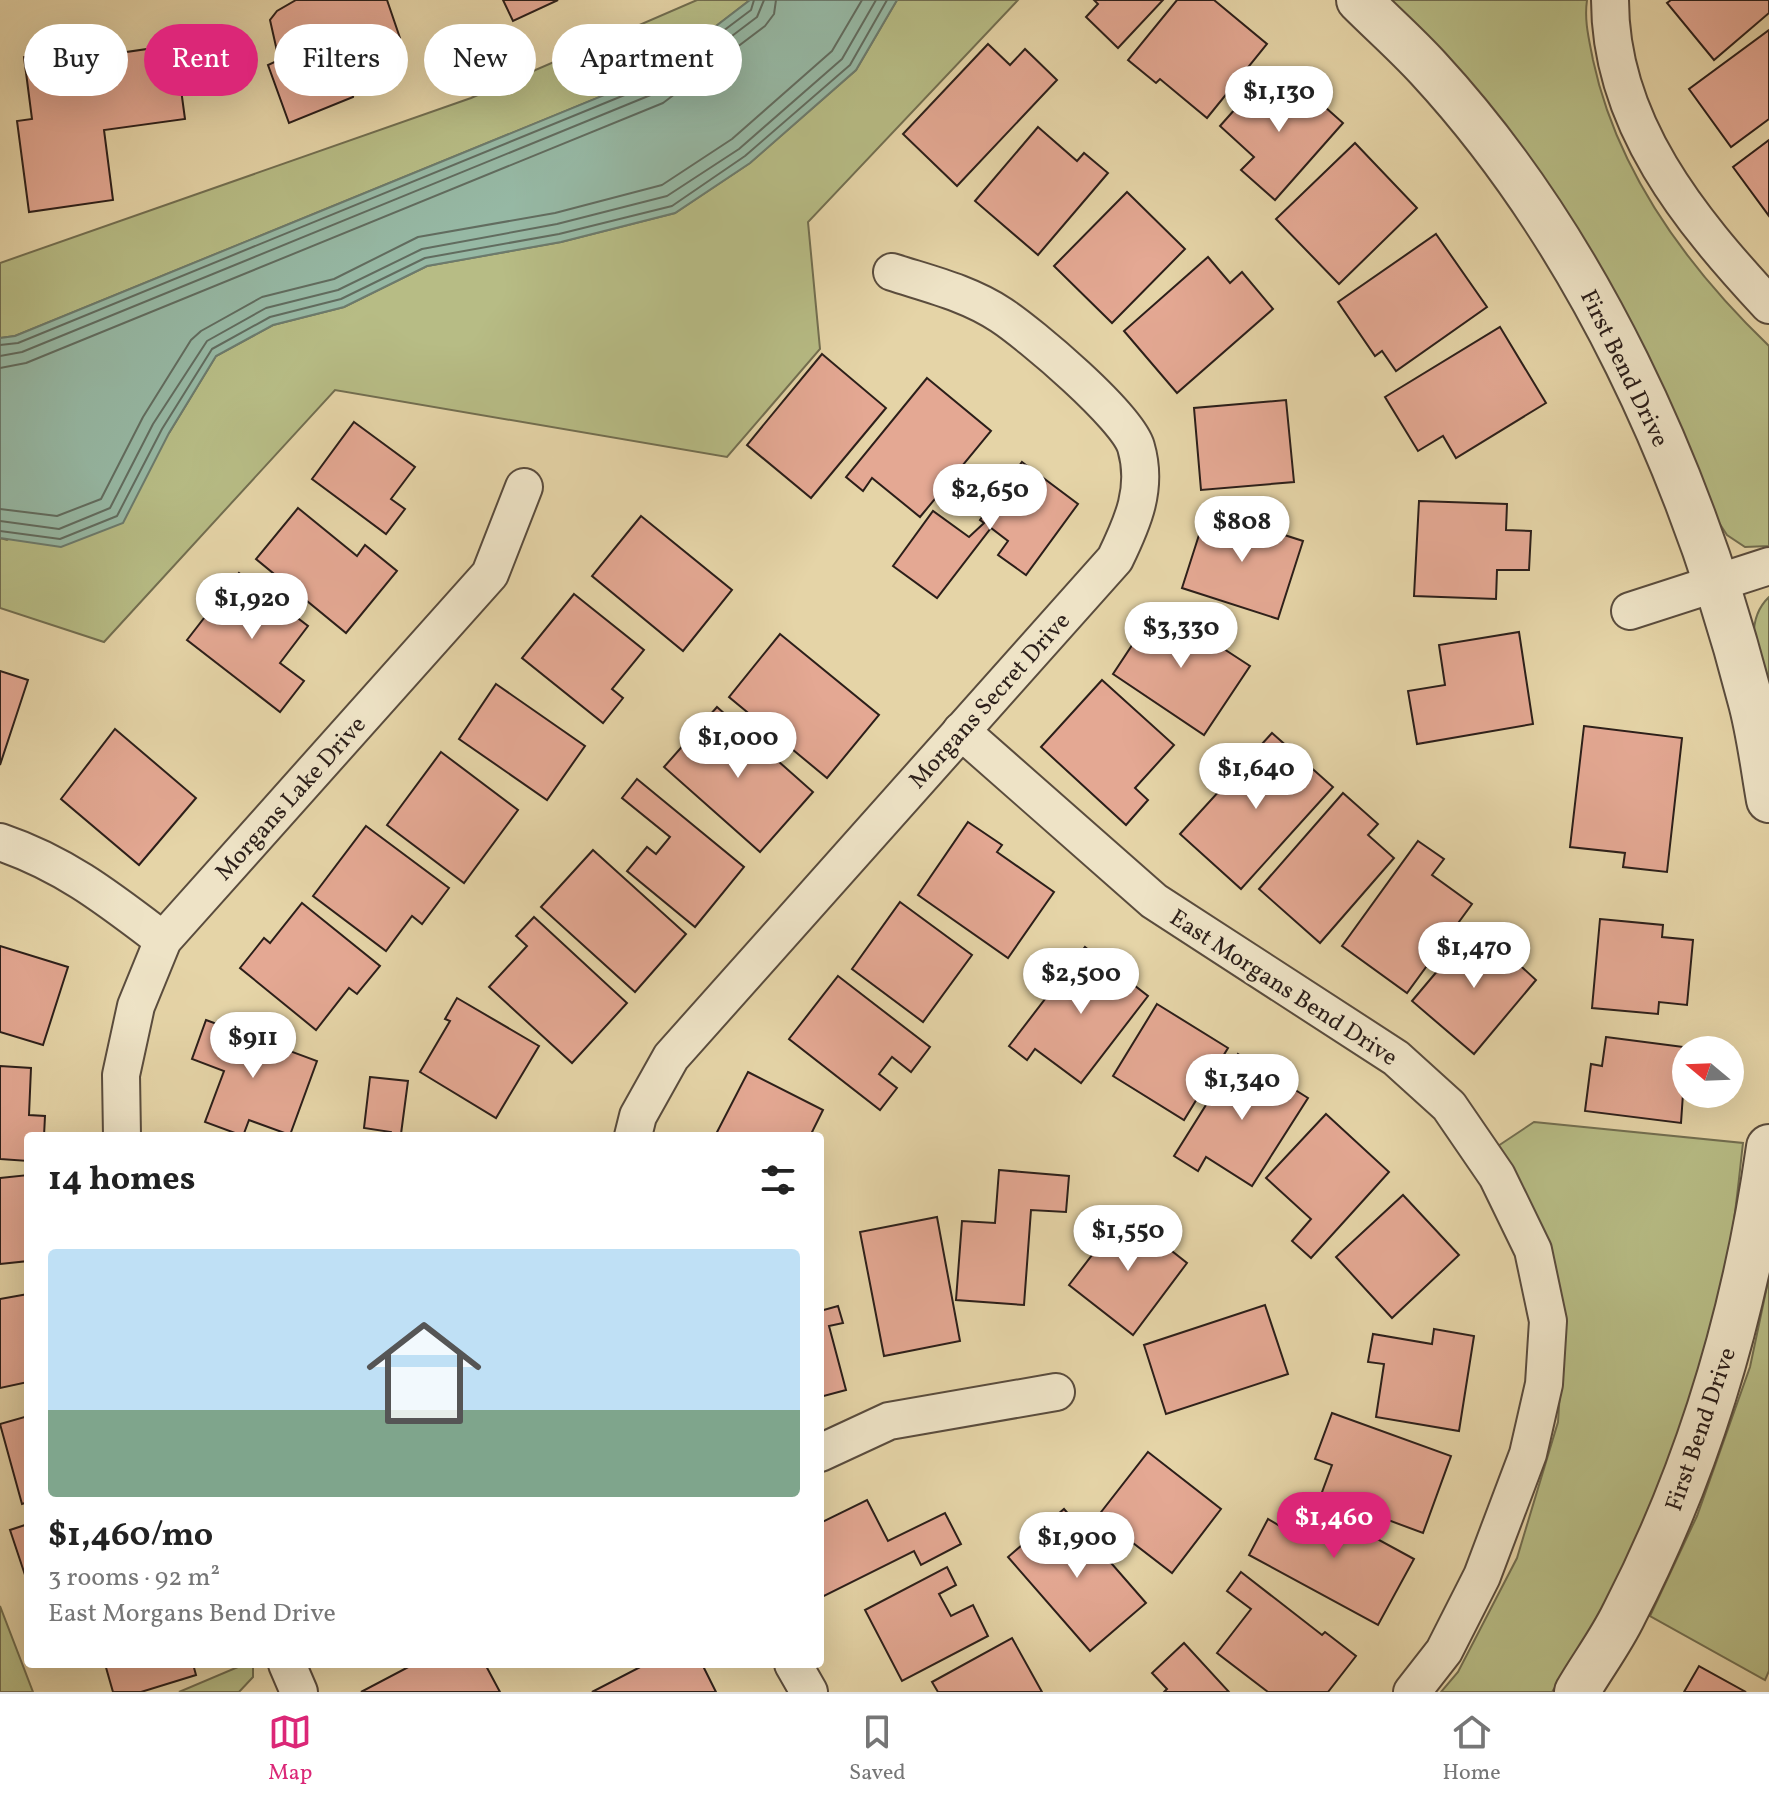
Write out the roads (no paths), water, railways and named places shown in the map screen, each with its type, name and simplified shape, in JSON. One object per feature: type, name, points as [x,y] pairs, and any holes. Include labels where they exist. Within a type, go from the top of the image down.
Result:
[{"type":"street","name":"First Bend Drive","points":[[1359,0],[1429,69],[1506,164],[1589,288],[1654,420],[1715,584],[1751,700],[1769,800]]},
{"type":"street","points":[[1610,0],[1610,27],[1632,107],[1658,168],[1689,215],[1769,305]]},
{"type":"street","name":"Morgans Secret Drive","points":[[634,1132],[638,1116],[671,1057],[1115,559],[1133,522],[1141,486],[1135,445],[1118,419],[1048,353],[1000,314],[957,293],[892,272]]},
{"type":"street","name":"Morgans Lake Drive","points":[[122,1132],[121,1075],[136,1006],[163,940],[490,574],[524,487]]},
{"type":"street","points":[[1630,611],[1769,566]]},
{"type":"street","name":"East Morgans Bend Drive","points":[[961,731],[1154,901],[1407,1067],[1449,1106],[1489,1164],[1533,1250],[1548,1321],[1544,1384],[1528,1454],[1482,1576],[1444,1651],[1412,1692]]},
{"type":"street","points":[[0,842],[35,854],[78,876],[163,940]]},
{"type":"street","name":"First Bend Drive","points":[[1577,1692],[1623,1617],[1674,1510],[1727,1362],[1759,1216],[1769,1147]]},
{"type":"street","points":[[824,1451],[889,1421],[1056,1392]]},
{"type":"street","points":[[795,1668],[809,1692]]},
{"type":"water","points":[[750,0],[897,0],[856,70],[750,163],[675,213],[561,242],[427,266],[344,307],[273,325],[216,356],[169,433],[123,523],[61,547],[0,538],[0,338],[15,336],[602,96],[742,96],[742,24],[719,24]]}]
